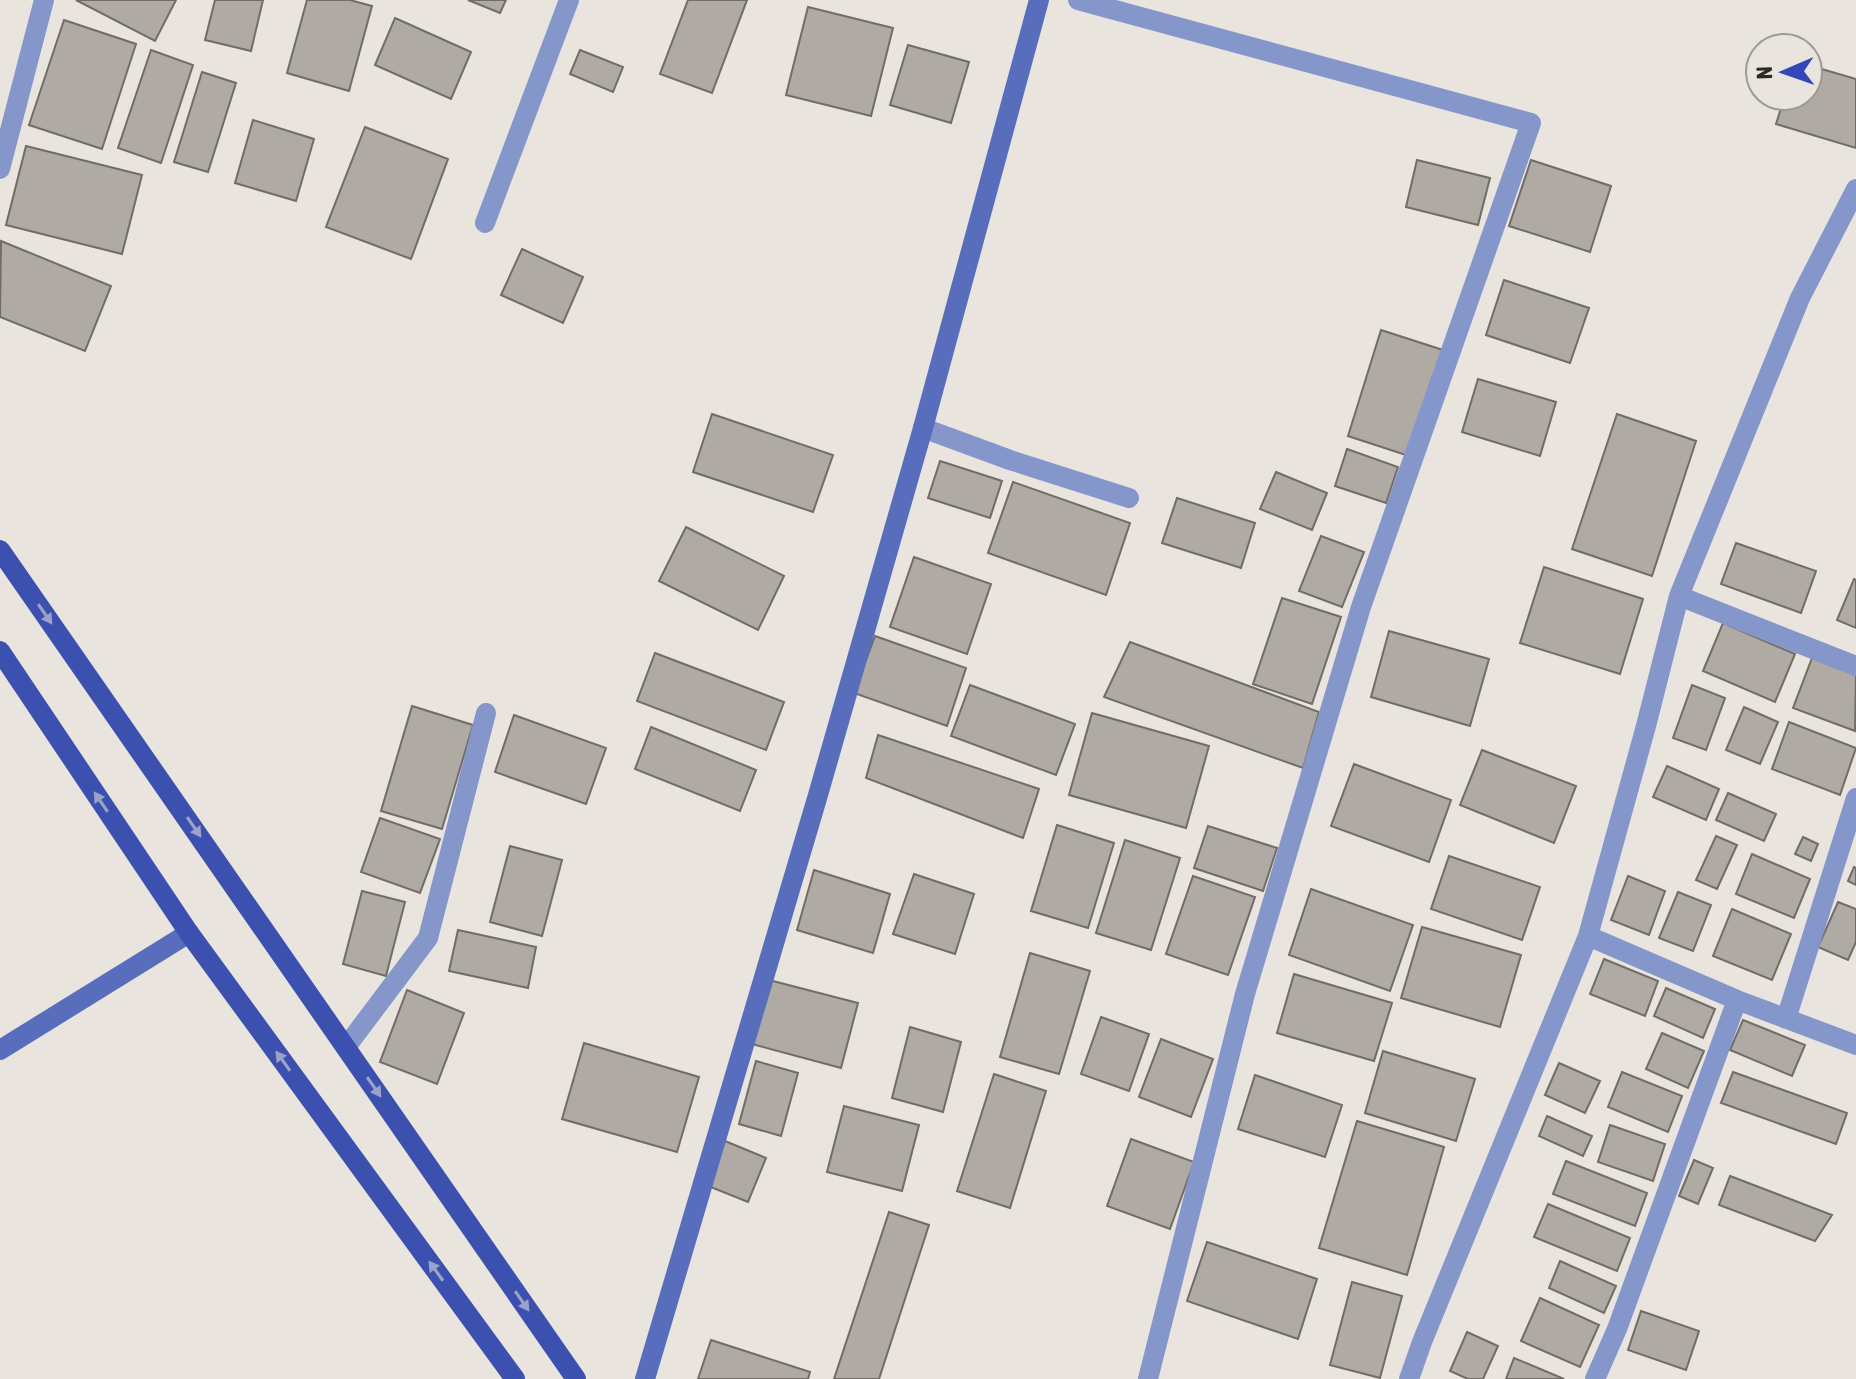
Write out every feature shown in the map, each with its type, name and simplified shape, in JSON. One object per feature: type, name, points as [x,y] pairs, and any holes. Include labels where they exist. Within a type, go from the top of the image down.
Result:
[{"type":"main road","points":[[0,550],[576,1379]]},
{"type":"main road","points":[[0,651],[189,933],[515,1379]]},
{"type":"street","points":[[0,169],[44,0]]},
{"type":"street","points":[[485,223],[569,0]]},
{"type":"street","points":[[645,1379],[923,428],[1039,0]]},
{"type":"street","points":[[1078,0],[1531,123],[1361,607],[1245,994],[1148,1379]]},
{"type":"street","points":[[1409,1379],[1588,936],[1679,596],[1800,298],[1856,189]]},
{"type":"street","points":[[923,428],[1129,498]]},
{"type":"street","points":[[1679,596],[1856,666]]},
{"type":"street","points":[[346,1047],[428,938],[486,713]]},
{"type":"street","points":[[1786,1019],[1856,798]]},
{"type":"street","points":[[0,1050],[189,933]]},
{"type":"street","points":[[1588,936],[1737,1000],[1856,1045]]},
{"type":"street","points":[[1595,1379],[1617,1329],[1737,1000]]},
{"type":"building","points":[[76,0],[176,0],[155,41]]},
{"type":"building","points":[[215,0],[263,0],[251,51],[205,40]]},
{"type":"building","points":[[307,0],[350,0],[372,6],[349,91],[287,73]]},
{"type":"building","points":[[468,0],[506,0],[500,13]]},
{"type":"building","points":[[688,0],[747,0],[712,93],[660,74]]},
{"type":"building","points":[[808,7],[893,28],[871,116],[786,95]]},
{"type":"building","points":[[395,18],[471,52],[451,99],[375,65]]},
{"type":"building","points":[[64,20],[136,44],[102,149],[29,125]]},
{"type":"building","points":[[908,45],[969,62],[951,123],[890,105]]},
{"type":"building","points":[[151,50],[193,65],[161,163],[118,148]]},
{"type":"building","points":[[580,50],[623,67],[613,92],[570,74]]},
{"type":"building","points":[[1824,70],[1856,79],[1856,148],[1776,124],[1780,112],[1824,112]]},
{"type":"building","points":[[202,72],[236,83],[208,172],[174,162]]},
{"type":"building","points":[[253,120],[314,139],[296,201],[235,183]]},
{"type":"building","points":[[365,127],[448,159],[411,259],[326,227]]},
{"type":"building","points":[[26,146],[142,175],[122,254],[6,225]]},
{"type":"building","points":[[1417,160],[1490,178],[1478,225],[1406,207]]},
{"type":"building","points":[[1531,160],[1611,186],[1590,252],[1509,226]]},
{"type":"building","points":[[1,241],[111,286],[85,351],[0,317]]},
{"type":"building","points":[[522,249],[583,277],[563,323],[501,295]]},
{"type":"building","points":[[1504,280],[1589,308],[1570,363],[1486,335]]},
{"type":"building","points":[[1381,330],[1446,351],[1412,457],[1348,436]]},
{"type":"building","points":[[1478,379],[1556,402],[1540,456],[1462,432]]},
{"type":"building","points":[[712,414],[833,455],[813,512],[693,472]]},
{"type":"building","points":[[1617,414],[1696,441],[1652,576],[1572,549]]},
{"type":"building","points":[[1347,449],[1398,467],[1386,503],[1335,486]]},
{"type":"building","points":[[940,461],[1002,481],[990,518],[928,498]]},
{"type":"building","points":[[1276,472],[1327,493],[1312,530],[1260,509]]},
{"type":"building","points":[[1013,482],[1130,523],[1106,595],[988,553]]},
{"type":"building","points":[[1177,498],[1255,523],[1241,568],[1162,543]]},
{"type":"building","points":[[686,527],[784,576],[758,630],[659,581]]},
{"type":"building","points":[[1321,536],[1364,552],[1342,607],[1299,591]]},
{"type":"building","points":[[1736,543],[1816,571],[1801,613],[1721,584]]},
{"type":"building","points":[[914,557],[991,584],[967,654],[890,627]]},
{"type":"building","points":[[1544,567],[1643,599],[1620,674],[1520,643]]},
{"type":"building","points":[[1856,580],[1856,628],[1837,620]]},
{"type":"building","points":[[1282,598],[1341,617],[1312,704],[1253,684]]},
{"type":"building","points":[[1723,623],[1795,654],[1775,702],[1703,671]]},
{"type":"building","points":[[1389,631],[1489,659],[1470,726],[1371,697]]},
{"type":"building","points":[[875,636],[966,668],[947,726],[854,693]]},
{"type":"building","points":[[1130,642],[1319,712],[1303,768],[1104,697]]},
{"type":"building","points":[[655,653],[784,702],[766,750],[637,701]]},
{"type":"building","points":[[1812,658],[1856,675],[1855,731],[1793,708]]},
{"type":"building","points":[[970,685],[1075,724],[1056,775],[951,736]]},
{"type":"building","points":[[1692,685],[1725,698],[1706,750],[1673,738]]},
{"type":"building","points":[[412,706],[473,725],[442,829],[381,811]]},
{"type":"building","points":[[1744,707],[1778,722],[1760,764],[1726,750]]},
{"type":"building","points":[[1092,713],[1209,746],[1186,828],[1069,795]]},
{"type":"building","points":[[514,715],[606,748],[586,804],[495,772]]},
{"type":"building","points":[[1789,722],[1856,748],[1840,795],[1772,769]]},
{"type":"building","points":[[651,727],[756,770],[740,811],[635,769]]},
{"type":"building","points":[[878,735],[1039,789],[1023,838],[866,778]]},
{"type":"building","points":[[1482,750],[1576,786],[1554,843],[1460,805]]},
{"type":"building","points":[[1354,764],[1451,800],[1429,862],[1331,826]]},
{"type":"building","points":[[1667,766],[1719,789],[1706,820],[1653,797]]},
{"type":"building","points":[[1728,793],[1776,814],[1764,841],[1716,820]]},
{"type":"building","points":[[380,818],[440,839],[420,893],[361,872]]},
{"type":"building","points":[[1057,825],[1114,843],[1088,928],[1031,911]]},
{"type":"building","points":[[1208,826],[1277,848],[1263,891],[1194,868]]},
{"type":"building","points":[[1716,836],[1737,845],[1717,889],[1696,880]]},
{"type":"building","points":[[1803,837],[1818,844],[1811,861],[1795,854]]},
{"type":"building","points":[[1125,840],[1180,858],[1151,950],[1096,933]]},
{"type":"building","points":[[510,846],[562,860],[542,936],[490,922]]},
{"type":"building","points":[[1752,854],[1810,879],[1794,918],[1736,894]]},
{"type":"building","points":[[1449,856],[1540,887],[1522,940],[1431,909]]},
{"type":"building","points":[[1856,868],[1856,885],[1848,881]]},
{"type":"building","points":[[814,870],[890,894],[873,953],[797,930]]},
{"type":"building","points":[[914,874],[974,894],[955,954],[893,934]]},
{"type":"building","points":[[1193,876],[1255,897],[1228,975],[1166,954]]},
{"type":"building","points":[[1628,876],[1665,891],[1649,935],[1611,920]]},
{"type":"building","points":[[1311,889],[1413,925],[1390,991],[1289,955]]},
{"type":"building","points":[[362,891],[405,902],[386,976],[343,964]]},
{"type":"building","points":[[1678,892],[1711,905],[1693,951],[1659,938]]},
{"type":"building","points":[[1838,902],[1856,909],[1856,942],[1848,960],[1818,947]]},
{"type":"building","points":[[1732,909],[1791,934],[1772,980],[1713,956]]},
{"type":"building","points":[[1422,927],[1521,955],[1500,1027],[1401,998]]},
{"type":"building","points":[[458,930],[536,947],[528,988],[449,971]]},
{"type":"building","points":[[1030,953],[1090,971],[1059,1074],[1000,1057]]},
{"type":"building","points":[[1604,959],[1658,981],[1645,1016],[1590,994]]},
{"type":"building","points":[[1294,974],[1392,1003],[1374,1061],[1277,1033]]},
{"type":"building","points":[[769,980],[858,1003],[841,1068],[752,1044]]},
{"type":"building","points":[[1666,988],[1715,1009],[1703,1038],[1654,1016]]},
{"type":"building","points":[[407,990],[464,1013],[437,1084],[380,1062]]},
{"type":"building","points":[[1101,1017],[1149,1034],[1129,1091],[1081,1074]]},
{"type":"building","points":[[1743,1020],[1805,1045],[1792,1076],[1730,1050]]},
{"type":"building","points":[[910,1027],[961,1042],[943,1112],[892,1098]]},
{"type":"building","points":[[1662,1033],[1704,1051],[1688,1088],[1646,1069]]},
{"type":"building","points":[[1161,1039],[1213,1059],[1191,1117],[1139,1097]]},
{"type":"building","points":[[584,1043],[699,1077],[677,1152],[562,1119]]},
{"type":"building","points":[[1383,1051],[1475,1079],[1456,1141],[1365,1113]]},
{"type":"building","points":[[756,1061],[798,1073],[781,1136],[739,1124]]},
{"type":"building","points":[[1559,1063],[1600,1081],[1585,1113],[1545,1095]]},
{"type":"building","points":[[1622,1072],[1682,1096],[1668,1132],[1608,1107]]},
{"type":"building","points":[[1733,1072],[1847,1113],[1836,1144],[1721,1103]]},
{"type":"building","points":[[994,1074],[1046,1091],[1010,1208],[957,1191]]},
{"type":"building","points":[[1255,1075],[1342,1105],[1325,1157],[1238,1129]]},
{"type":"building","points":[[844,1106],[919,1125],[902,1191],[827,1172]]},
{"type":"building","points":[[1547,1116],[1592,1136],[1583,1156],[1539,1136]]},
{"type":"building","points":[[1357,1121],[1444,1147],[1407,1275],[1319,1248]]},
{"type":"building","points":[[1610,1125],[1665,1144],[1653,1181],[1598,1162]]},
{"type":"building","points":[[1131,1139],[1194,1162],[1170,1229],[1107,1206]]},
{"type":"building","points":[[725,1141],[766,1158],[748,1202],[708,1186]]},
{"type":"building","points":[[1694,1160],[1713,1168],[1698,1204],[1679,1196]]},
{"type":"building","points":[[1566,1161],[1647,1193],[1635,1226],[1553,1194]]},
{"type":"building","points":[[1730,1176],[1832,1215],[1815,1241],[1719,1205]]},
{"type":"building","points":[[1548,1204],[1630,1238],[1617,1271],[1534,1237]]},
{"type":"building","points":[[889,1212],[929,1225],[879,1379],[834,1379]]},
{"type":"building","points":[[1207,1242],[1317,1279],[1298,1339],[1187,1301]]},
{"type":"building","points":[[1560,1261],[1616,1286],[1604,1313],[1549,1288]]},
{"type":"building","points":[[1352,1282],[1402,1296],[1380,1378],[1330,1365]]},
{"type":"building","points":[[1540,1298],[1599,1325],[1580,1367],[1521,1341]]},
{"type":"building","points":[[1641,1311],[1699,1331],[1686,1370],[1628,1350]]},
{"type":"building","points":[[1467,1332],[1498,1346],[1483,1379],[1468,1379],[1450,1371]]},
{"type":"building","points":[[711,1340],[810,1372],[808,1379],[698,1379]]},
{"type":"building","points":[[1514,1358],[1564,1379],[1506,1379]]}]
